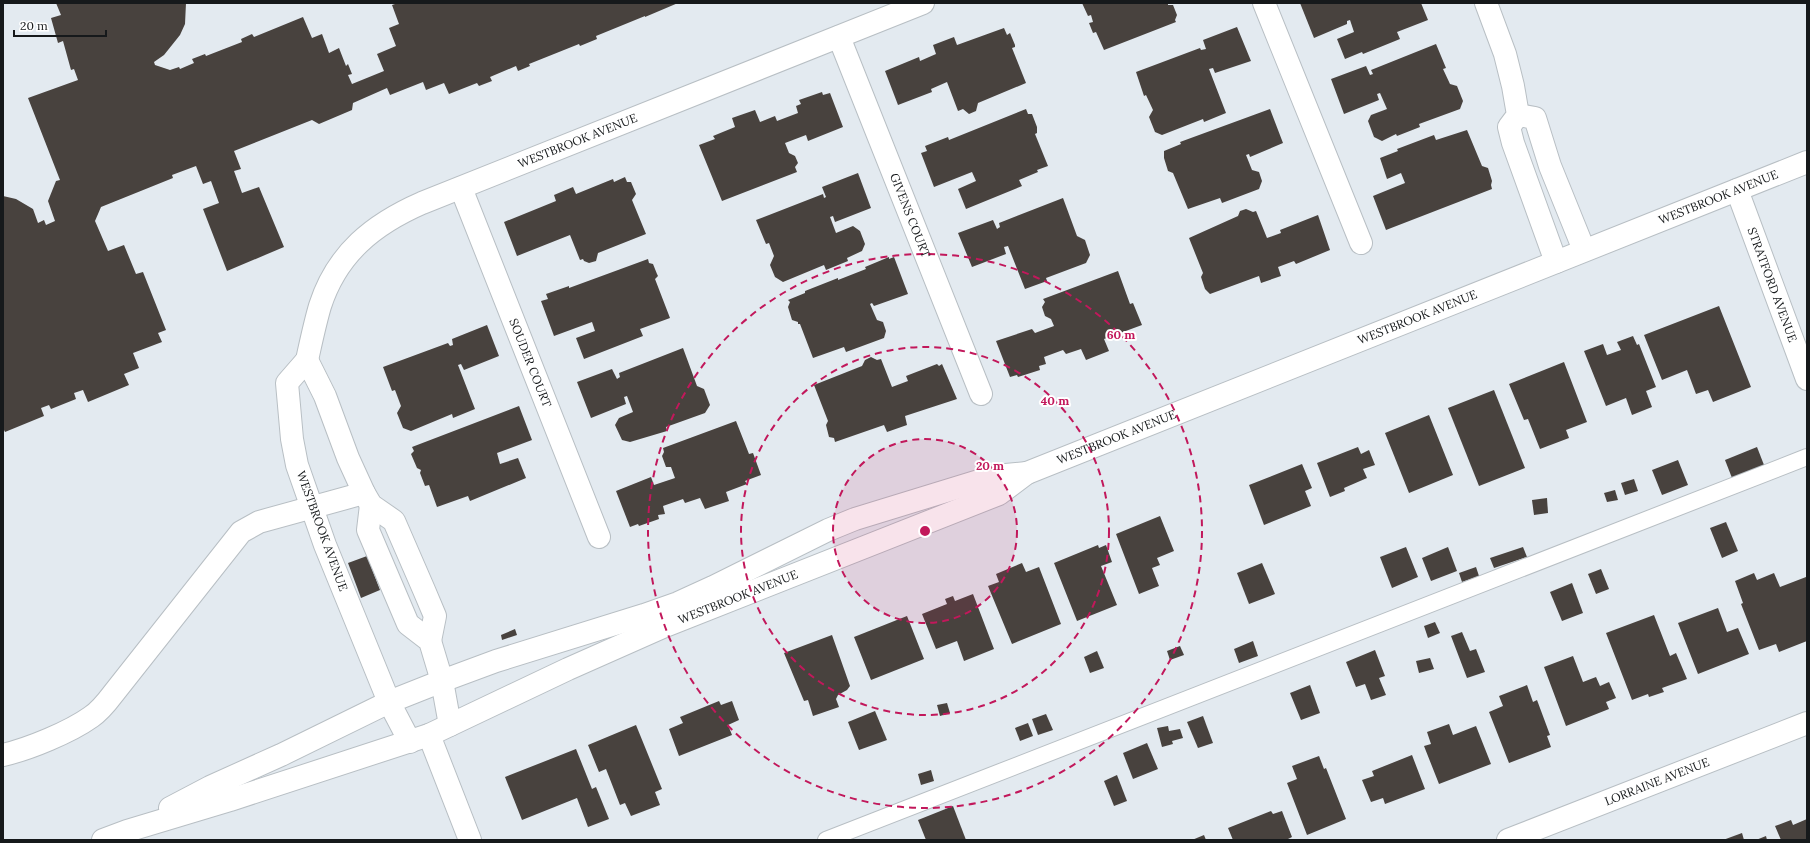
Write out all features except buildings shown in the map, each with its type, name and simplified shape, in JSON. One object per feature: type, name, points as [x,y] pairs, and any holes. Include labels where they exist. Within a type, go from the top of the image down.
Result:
[{"type":"street","name":"WESTBROOK AVENUE","points":[[419,738],[388,702],[325,545],[297,465],[292,440],[287,383],[307,360],[320,305],[337,270],[358,244],[373,230],[401,212],[923,3]]},
{"type":"street","points":[[1264,3],[1361,243]]},
{"type":"street","points":[[1486,3],[1508,61],[1518,114],[1509,127],[1513,143],[1556,262]]},
{"type":"street","name":"GIVENS COURT","points":[[840,37],[981,394]]},
{"type":"street","points":[[1518,114],[1534,118],[1550,166],[1584,250]]},
{"type":"street","name":"WESTBROOK AVENUE","points":[[103,840],[419,738],[665,626],[999,494],[1027,473],[1807,162]]},
{"type":"street","name":"SOUDER COURT","points":[[461,188],[599,537]]},
{"type":"street","name":"STRATFORD AVENUE","points":[[1737,190],[1807,379]]},
{"type":"street","points":[[307,360],[325,396],[348,458],[368,499],[394,521],[435,616],[430,641],[442,681],[450,725]]},
{"type":"street","name":"WESTBROOK AVENUE","points":[[127,831],[210,787],[281,755],[388,702],[496,661],[678,603],[815,536],[855,519],[995,476],[1027,473]]},
{"type":"street","points":[[3,755],[62,733],[92,716],[113,694],[241,532],[259,522],[312,507],[368,499]]},
{"type":"street","name":"LORRAINE AVENUE","points":[[1508,840],[1807,724]]},
{"type":"street","points":[[419,738],[470,840]]},
{"type":"lane","points":[[826,840],[1807,457]]}]
